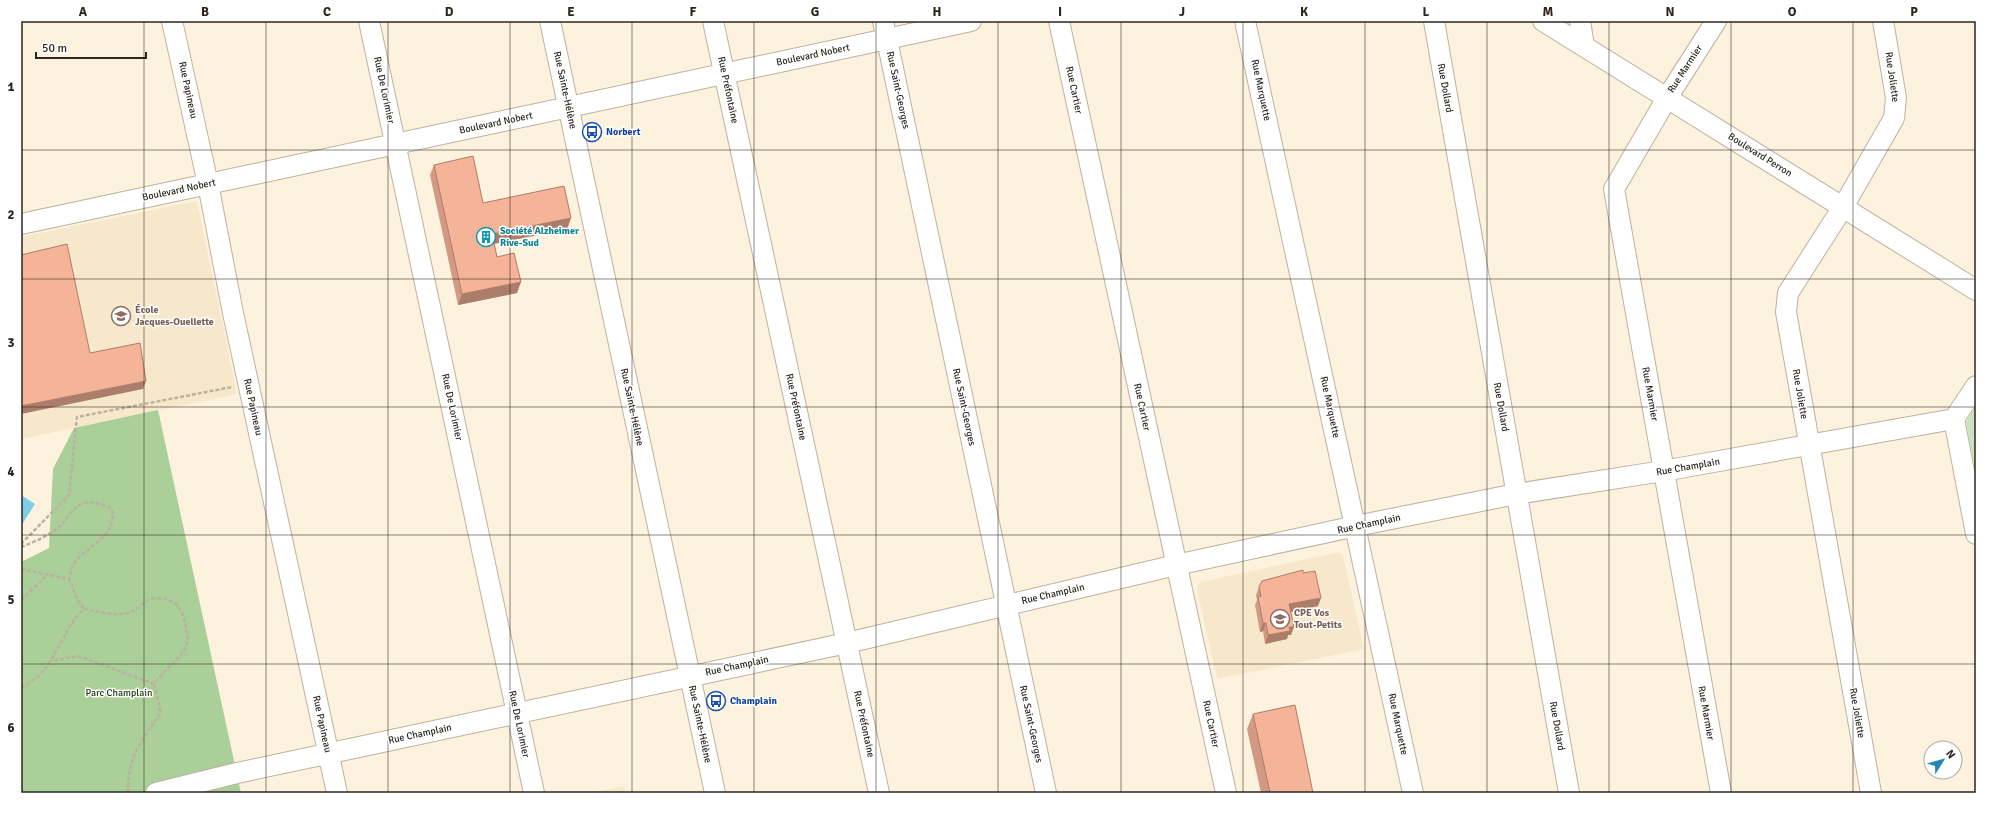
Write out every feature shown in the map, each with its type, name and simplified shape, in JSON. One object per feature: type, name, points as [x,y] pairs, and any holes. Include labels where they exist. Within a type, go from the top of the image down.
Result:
[{"type":"street","name":"Rue Papineau","points":[[172,21],[208,184],[248,383],[337,793]]},
{"type":"street","name":"Rue De Lorimier","points":[[369,21],[534,793]]},
{"type":"street","name":"Rue Sainte-Hélène","points":[[550,21],[714,793]]},
{"type":"street","name":"Rue Préfontaine","points":[[713,21],[879,793]]},
{"type":"street","name":"Boulevard Nobert","points":[[21,224],[724,74],[885,30],[971,21]]},
{"type":"street","name":"Rue Cartier","points":[[1059,21],[1226,793]]},
{"type":"street","name":"Rue Marquette","points":[[1245,21],[1413,793]]},
{"type":"street","name":"Rue Dollard","points":[[1434,21],[1569,793]]},
{"type":"street","name":"Boulevard Perron","points":[[1543,21],[1976,290]]},
{"type":"street","points":[[1580,21],[1584,46]]},
{"type":"street","name":"Rue Marmier","points":[[1716,21],[1667,98],[1614,189],[1721,793]]},
{"type":"street","name":"Rue Joliette","points":[[1871,793],[1809,445],[1786,312],[1786,302],[1792,287],[1843,207],[1894,118],[1896,98],[1883,21]]},
{"type":"street","name":"Rue Saint-Georges","points":[[885,30],[1046,793]]},
{"type":"street","points":[[1976,386],[1954,419],[1976,534]]},
{"type":"street","name":"Rue Champlain","points":[[156,793],[517,713],[847,643],[1176,565],[1356,526],[1516,494],[1664,471],[1954,419]]},
{"type":"path","points":[[21,544],[70,495],[77,417],[248,383]]},
{"type":"path","points":[[21,547],[39,540],[59,527],[74,509],[91,502],[100,502],[112,510],[114,519],[109,532],[73,566],[69,579],[78,601],[84,609],[117,615],[134,610],[150,599],[164,598],[176,604],[186,623],[187,646],[175,663],[160,676],[154,684]]},
{"type":"path","points":[[21,569],[69,579]]},
{"type":"path","points":[[21,600],[48,574]]},
{"type":"path","points":[[21,687],[29,684],[51,661],[76,616],[84,609]]},
{"type":"path","points":[[51,661],[79,656],[154,684]]},
{"type":"path","points":[[128,793],[128,777],[133,754],[161,713],[154,684]]},
{"type":"shaded area","name":"École Jacques-Ouellette","points":[[197,201],[237,394],[21,439],[21,237]]},
{"type":"shaded area","name":"CPE Vos Tout-Petits","points":[[1340,553],[1343,556],[1364,649],[1217,679],[1197,589],[1198,584],[1201,582]]},
{"type":"shaded area","points":[[624,786],[625,793],[590,793]]},
{"type":"green space","points":[[1976,406],[1976,475],[1966,422]]},
{"type":"green space","name":"Parc Champlain","points":[[158,410],[241,793],[21,793],[21,562],[49,548],[53,469],[74,428]]},
{"type":"water","points":[[21,495],[35,504],[23,523],[21,522]]},
{"type":"building","name":"Société Alzheimer Rive-Sud","points":[[473,156],[483,203],[564,186],[571,218],[492,234],[497,257],[514,253],[521,282],[462,294],[434,165]]},
{"type":"building","points":[[67,244],[90,353],[140,343],[146,381],[21,406],[21,255]]},
{"type":"building","points":[[1303,570],[1303,573],[1315,571],[1321,598],[1289,604],[1294,627],[1289,627],[1290,631],[1268,635],[1266,623],[1263,623],[1258,597],[1261,596],[1259,587],[1262,581]]},
{"type":"building","points":[[1295,705],[1313,793],[1270,793],[1253,714]]},
{"type":"place","name":"Norbert","points":[[592,132]]},
{"type":"place","name":"Société Alzheimer Rive-Sud","points":[[486,237]]},
{"type":"place","name":"École Jacques-Ouellette","points":[[121,316]]},
{"type":"place","name":"CPE Vos Tout-Petits","points":[[1280,619]]},
{"type":"place","name":"Champlain","points":[[716,701]]}]
